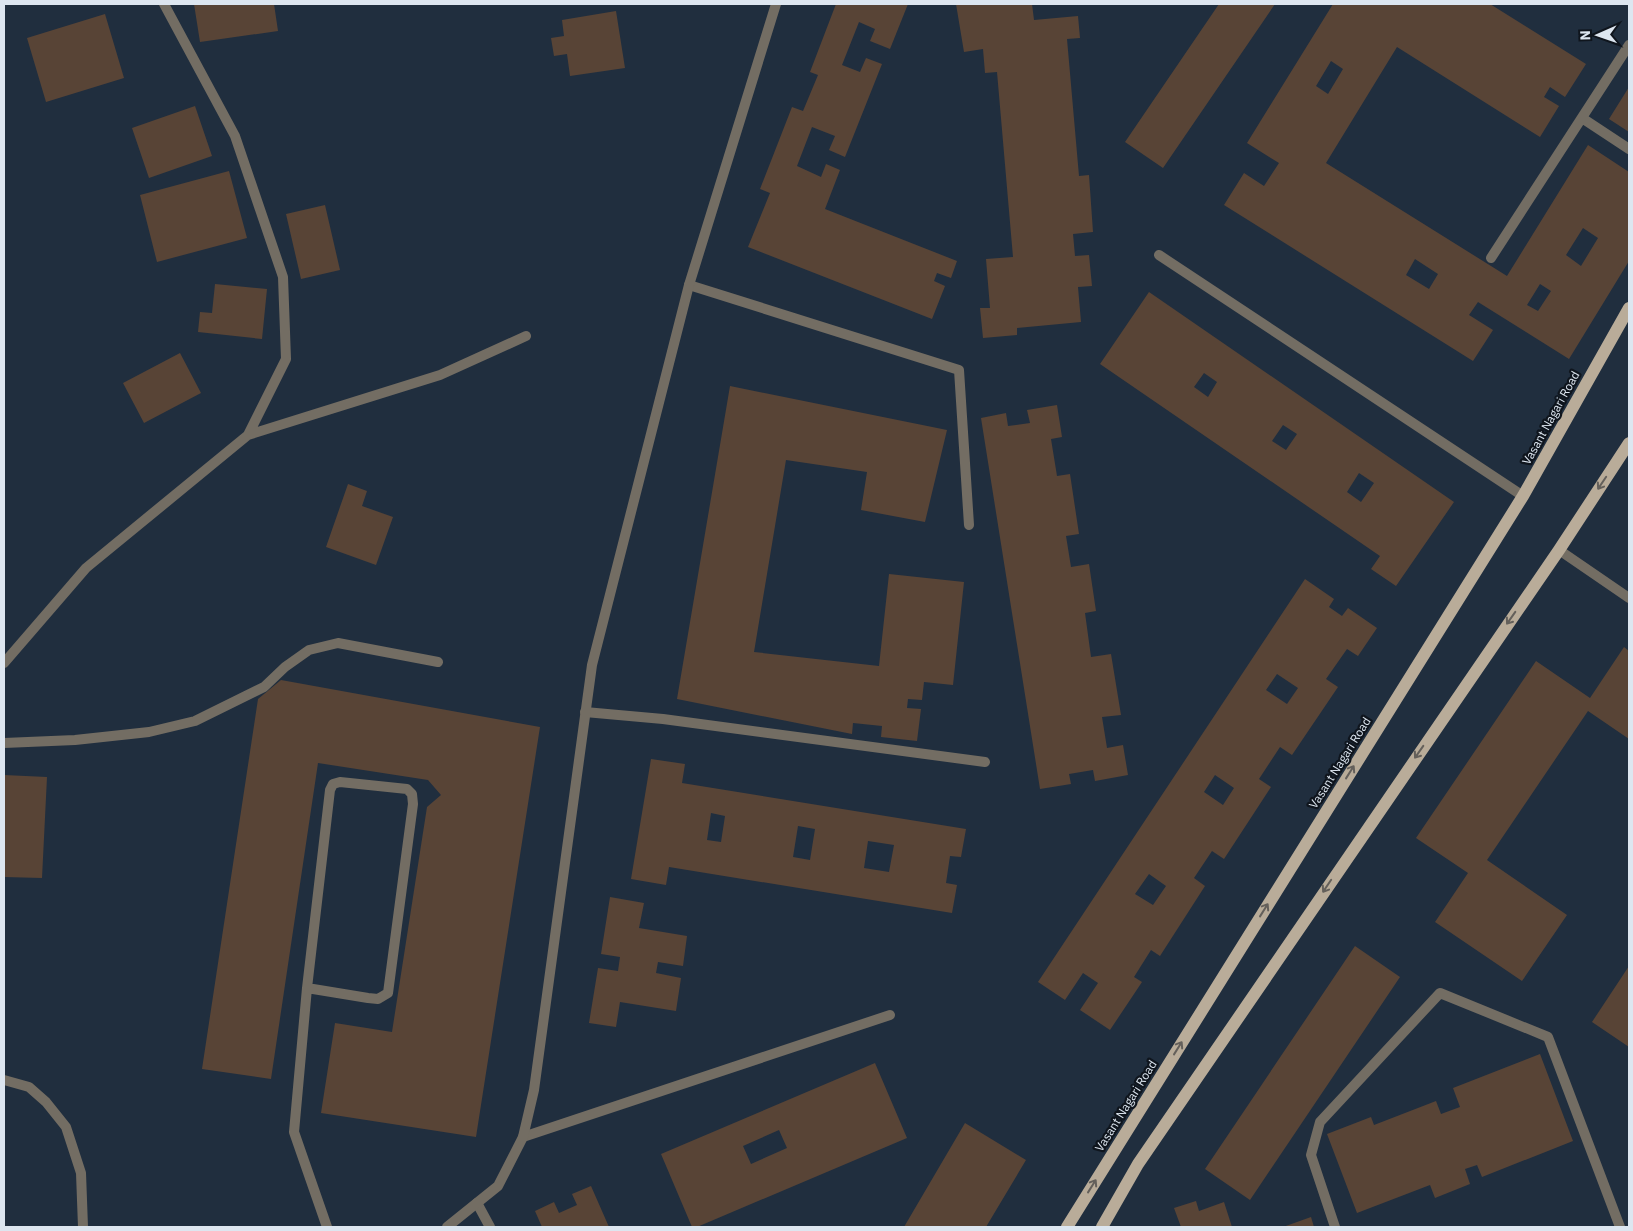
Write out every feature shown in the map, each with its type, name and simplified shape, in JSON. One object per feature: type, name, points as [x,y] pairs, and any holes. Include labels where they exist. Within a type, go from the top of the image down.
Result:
[{"type":"main road","name":"Vasant Nagari Road","points":[[1066,1227],[1523,496],[1629,308]]},
{"type":"main road","points":[[1102,1227],[1138,1164],[1399,780],[1559,550],[1629,443]]},
{"type":"street","points":[[164,4],[236,136],[283,277],[286,359],[248,435]]},
{"type":"street","points":[[447,1227],[498,1186],[523,1137],[534,1090],[592,665],[689,286],[776,4]]},
{"type":"street","points":[[1491,258],[1629,46]]},
{"type":"street","points":[[1582,118],[1629,149]]},
{"type":"street","points":[[1159,255],[1523,496]]},
{"type":"street","points":[[689,286],[959,370],[969,525]]},
{"type":"street","points":[[4,663],[86,568],[248,435],[440,375],[526,336]]},
{"type":"street","points":[[1559,550],[1629,598]]},
{"type":"street","points":[[4,743],[75,740],[149,732],[194,721],[264,687],[285,667],[309,650],[338,643],[438,662]]},
{"type":"street","points":[[586,712],[663,719],[985,762]]},
{"type":"street","points":[[307,988],[378,999],[388,993],[413,804],[412,794],[407,788],[340,782],[333,784],[330,790],[307,988],[294,1132],[327,1227]]},
{"type":"street","points":[[1335,1227],[1311,1155],[1320,1122],[1440,993],[1548,1037],[1620,1227]]},
{"type":"street","points":[[523,1137],[890,1015]]},
{"type":"street","points":[[4,1080],[29,1087],[46,1102],[66,1127],[81,1173],[83,1227]]},
{"type":"street","points":[[477,1203],[490,1227]]},
{"type":"building","points":[[194,4],[274,4],[278,31],[200,42]]},
{"type":"building","points":[[836,4],[908,4],[890,49],[870,41],[875,29],[859,22],[842,65],[860,72],[866,58],[882,64],[845,157],[829,150],[835,136],[812,127],[797,166],[821,177],[826,164],[840,170],[825,209],[957,261],[951,278],[937,273],[934,281],[945,286],[932,319],[748,247],[770,193],[760,189],[792,107],[803,111],[818,75],[810,72]]},
{"type":"building","points":[[956,4],[1032,4],[1034,20],[1078,16],[1080,38],[1067,39],[1079,176],[1089,175],[1093,232],[1073,234],[1075,256],[1089,255],[1092,286],[1078,287],[1081,322],[1017,328],[1017,335],[983,338],[980,308],[990,308],[986,259],[1013,257],[997,72],[985,73],[983,49],[964,52]]},
{"type":"building","points":[[1219,4],[1275,4],[1163,168],[1125,142]]},
{"type":"building","points":[[1333,4],[1490,4],[1586,64],[1565,97],[1550,87],[1544,97],[1559,106],[1540,137],[1397,47],[1326,163],[1507,276],[1588,145],[1629,172],[1629,261],[1569,359],[1478,302],[1469,315],[1493,330],[1473,361],[1224,205],[1244,173],[1264,186],[1279,163],[1247,143]],"holes":[[[1331,61],[1343,69],[1328,94],[1316,86]],[[1583,228],[1598,238],[1581,266],[1566,255]],[[1415,259],[1438,274],[1429,289],[1406,275]],[[1540,284],[1551,291],[1538,311],[1527,305]]]},
{"type":"building","points":[[616,11],[625,68],[570,76],[567,54],[554,56],[551,38],[564,36],[562,20]]},
{"type":"building","points":[[105,14],[124,78],[46,102],[27,38]]},
{"type":"building","points":[[1629,87],[1629,132],[1609,119]]},
{"type":"building","points":[[195,106],[212,156],[149,178],[132,128]]},
{"type":"building","points":[[229,171],[247,238],[157,262],[140,195]]},
{"type":"building","points":[[325,205],[340,270],[301,279],[286,214]]},
{"type":"building","points":[[215,284],[267,289],[262,339],[198,332],[200,312],[212,313]]},
{"type":"building","points":[[1149,292],[1454,502],[1396,586],[1371,569],[1380,556],[1100,364]],"holes":[[[1204,373],[1217,382],[1208,397],[1194,387]],[[1283,425],[1297,434],[1286,450],[1272,441]],[[1359,473],[1374,483],[1361,502],[1347,492]]]},
{"type":"building","points":[[180,353],[201,393],[144,423],[123,383]]},
{"type":"building","points":[[730,386],[947,430],[925,522],[861,510],[867,472],[786,460],[754,652],[879,666],[889,574],[964,582],[953,685],[924,682],[922,700],[908,699],[907,708],[921,709],[917,741],[881,737],[882,726],[853,723],[852,734],[677,699]]},
{"type":"building","points":[[1057,405],[1062,437],[1051,439],[1057,476],[1070,474],[1079,534],[1066,536],[1071,567],[1089,564],[1096,611],[1085,613],[1091,657],[1111,654],[1121,715],[1102,717],[1107,748],[1123,745],[1128,775],[1095,781],[1093,770],[1069,774],[1071,784],[1040,789],[981,418],[1006,413],[1008,426],[1030,423],[1027,410]]},
{"type":"building","points":[[348,484],[367,491],[362,506],[393,517],[376,565],[326,547]]},
{"type":"building","points":[[1305,579],[1334,599],[1329,607],[1342,616],[1348,608],[1377,628],[1358,656],[1347,649],[1326,679],[1338,687],[1292,755],[1280,747],[1259,779],[1271,787],[1224,859],[1212,851],[1194,878],[1205,886],[1160,956],[1151,950],[1134,977],[1142,982],[1110,1030],[1080,1010],[1098,983],[1083,973],[1065,1000],[1038,982]],"holes":[[[1277,674],[1298,688],[1287,704],[1266,690]],[[1215,775],[1234,788],[1223,805],[1204,792]],[[1149,874],[1166,886],[1153,905],[1135,894]]]},
{"type":"building","points":[[1624,647],[1629,651],[1629,739],[1588,711],[1487,860],[1567,915],[1522,981],[1435,922],[1468,873],[1416,838],[1536,661],[1590,698]]},
{"type":"building","points":[[281,680],[540,727],[476,1137],[321,1113],[335,1023],[392,1032],[427,807],[441,795],[428,780],[318,763],[271,1079],[202,1069],[258,699]]},
{"type":"building","points":[[651,759],[685,764],[682,783],[966,829],[961,857],[950,856],[946,883],[957,885],[952,913],[669,867],[666,885],[631,879]],"holes":[[[711,813],[725,816],[721,842],[707,840]],[[798,826],[815,829],[810,860],[793,857]],[[868,841],[894,845],[889,872],[864,868]]]},
{"type":"building","points":[[4,775],[47,777],[42,878],[4,877]]},
{"type":"building","points":[[610,897],[644,903],[639,928],[687,936],[683,966],[658,962],[656,973],[681,978],[676,1011],[620,1002],[616,1027],[589,1023],[598,968],[618,971],[620,957],[601,954]]},
{"type":"building","points":[[1355,946],[1400,977],[1250,1200],[1205,1169]]},
{"type":"building","points":[[1629,966],[1629,1047],[1592,1022]]},
{"type":"building","points":[[1540,1054],[1573,1141],[1482,1177],[1477,1165],[1465,1169],[1470,1184],[1435,1198],[1430,1185],[1357,1213],[1327,1134],[1371,1117],[1374,1125],[1436,1101],[1441,1114],[1460,1107],[1453,1088]]},
{"type":"building","points":[[875,1063],[907,1138],[697,1227],[692,1227],[661,1154]],"holes":[[[779,1130],[787,1148],[751,1164],[743,1146]]]},
{"type":"building","points":[[965,1123],[1026,1160],[986,1227],[904,1227]]},
{"type":"building","points":[[591,1186],[609,1227],[542,1227],[535,1211],[554,1202],[559,1213],[577,1205],[572,1194]]},
{"type":"building","points":[[1196,1201],[1199,1211],[1224,1202],[1232,1227],[1181,1227],[1174,1208]]},
{"type":"building","points":[[1311,1217],[1314,1227],[1283,1227]]}]
